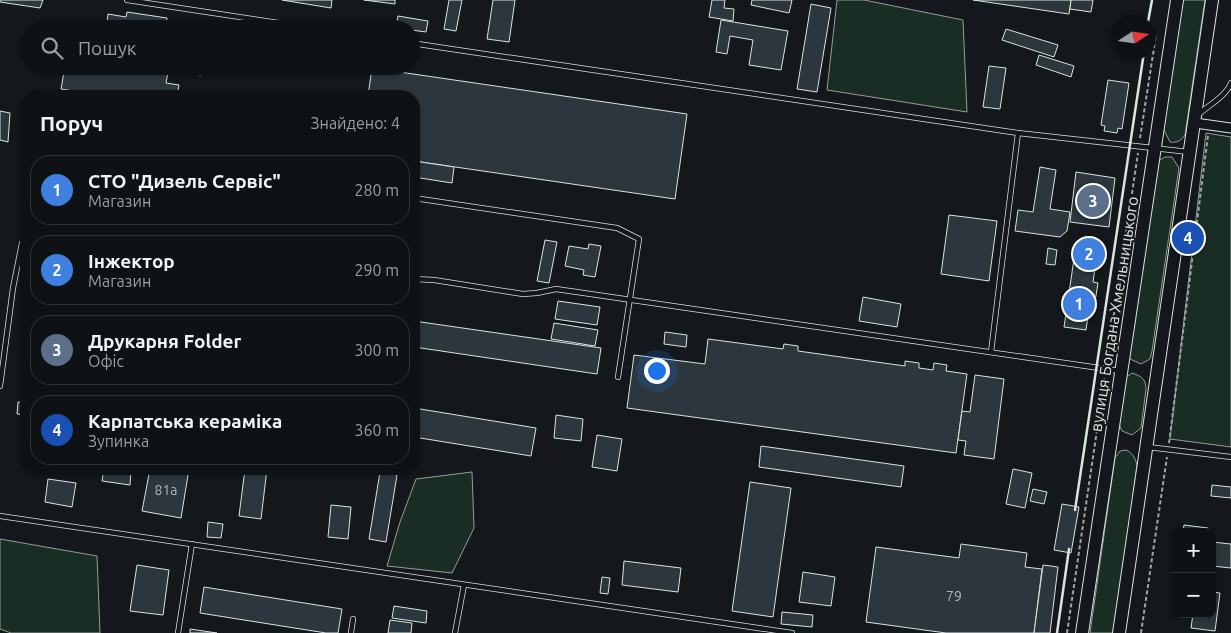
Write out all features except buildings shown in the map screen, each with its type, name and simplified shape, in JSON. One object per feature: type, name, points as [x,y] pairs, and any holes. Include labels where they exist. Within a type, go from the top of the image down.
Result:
[{"type":"street","name":"вулиця Богдана Хмельницького","points":[[1082,633],[1177,0]]},
{"type":"street","points":[[1119,633],[1212,0]]},
{"type":"street","points":[[1195,120],[1209,125],[1231,128]]},
{"type":"lane","points":[[127,0],[259,20]]},
{"type":"lane","points":[[420,44],[1018,134],[1190,153]]},
{"type":"lane","points":[[1195,120],[1230,87],[1231,83]]},
{"type":"lane","points":[[991,352],[1018,134]]},
{"type":"lane","points":[[420,199],[618,228],[639,239],[618,378]]},
{"type":"lane","points":[[0,386],[7,326],[20,255]]},
{"type":"lane","points":[[420,279],[523,294],[556,289],[1121,371]]},
{"type":"lane","points":[[1147,447],[1231,457]]},
{"type":"lane","points":[[0,516],[792,633]]},
{"type":"lane","points":[[178,633],[192,544]]},
{"type":"lane","points":[[455,633],[464,585]]},
{"type":"lane","points":[[351,633],[353,618]]},
{"type":"path","points":[[1068,633],[1152,60]]},
{"type":"path","points":[[1140,633],[1168,450],[1209,125]]},
{"type":"green space","points":[[837,0],[864,0],[963,20],[967,112],[827,90]]},
{"type":"green space","points":[[1182,0],[1205,0],[1185,135],[1179,141],[1170,142],[1163,128]]},
{"type":"green space","points":[[1206,133],[1231,137],[1231,447],[1170,439]]},
{"type":"green space","points":[[1165,157],[1172,157],[1179,168],[1152,351],[1150,359],[1141,364],[1130,359],[1129,353],[1158,161]]},
{"type":"green space","points":[[1132,373],[1142,378],[1146,389],[1141,428],[1132,435],[1122,431],[1119,424],[1126,377]]},
{"type":"green space","points":[[1126,450],[1133,456],[1137,465],[1115,633],[1090,633],[1115,458],[1120,451]]},
{"type":"green space","points":[[472,472],[474,528],[452,573],[387,566],[400,522],[416,479]]},
{"type":"green space","points":[[0,539],[97,556],[100,633],[11,633],[0,629]]},
{"type":"wall","points":[[1149,15],[1152,0]]},
{"type":"wall","points":[[1075,510],[1143,60]]},
{"type":"wall","points":[[1057,633],[1069,549]]},
{"type":"place","name":"Друкарня Folder","points":[[1093,201]]},
{"type":"place","name":"Карпатська кераміка","points":[[1188,238]]},
{"type":"place","name":"Інжектор","points":[[1089,254]]},
{"type":"place","name":"СТО \"Дизель Сервіс\"","points":[[1079,304]]}]
